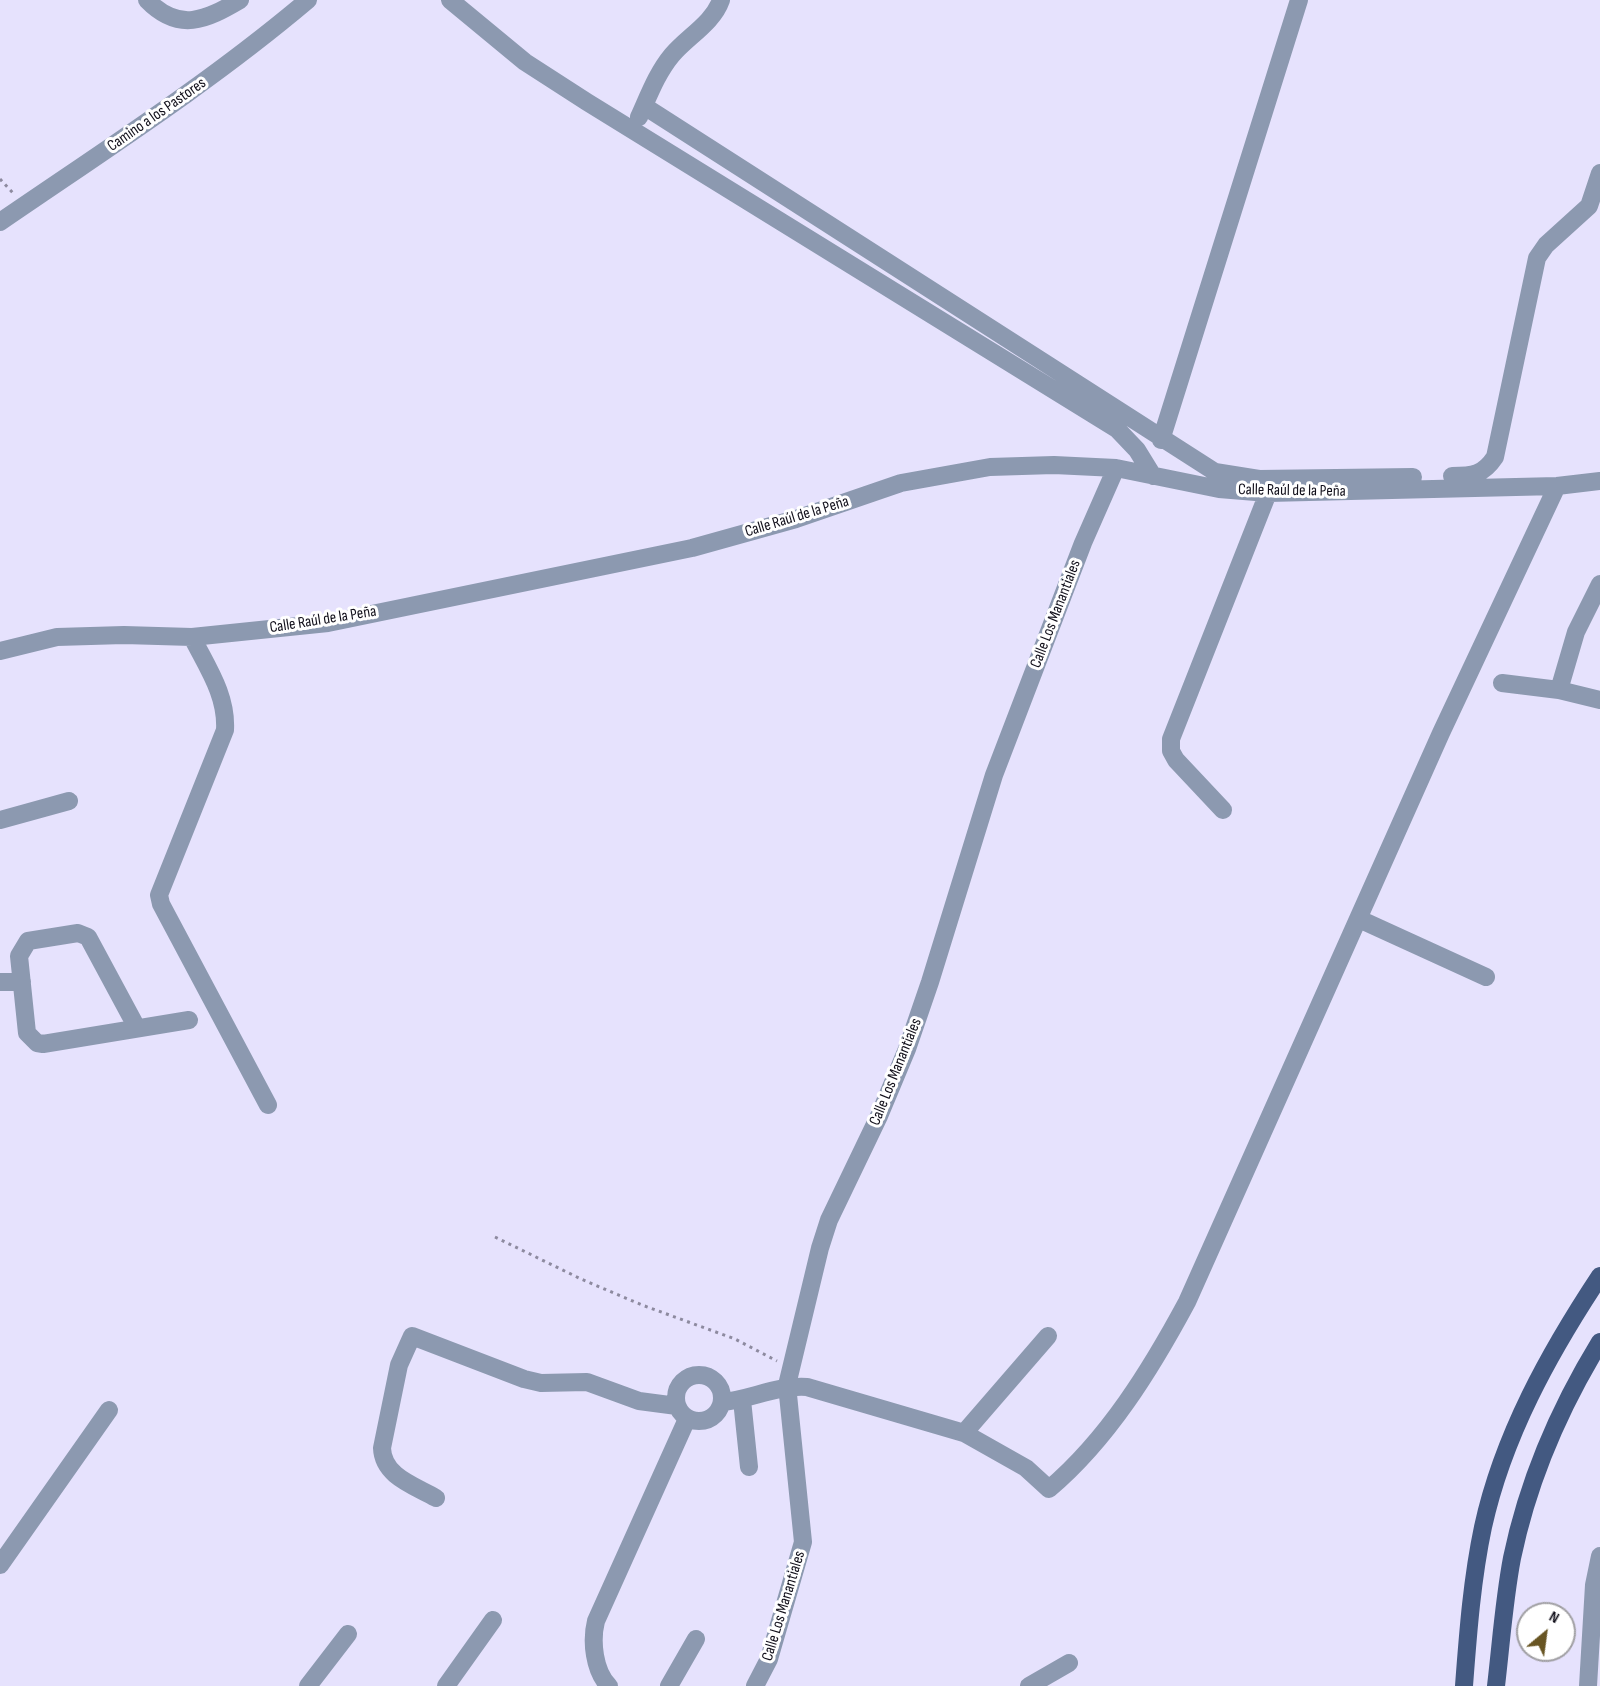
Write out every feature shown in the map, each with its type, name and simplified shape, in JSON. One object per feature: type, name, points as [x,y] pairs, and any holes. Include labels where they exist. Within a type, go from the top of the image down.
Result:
[{"type":"main road","points":[[1464,1686],[1472,1596],[1483,1527],[1503,1459],[1522,1411],[1579,1308],[1600,1276]]},
{"type":"main road","points":[[1496,1686],[1512,1559],[1529,1493],[1550,1438],[1576,1381],[1600,1342]]},
{"type":"street","points":[[147,0],[155,8],[173,18],[191,21],[204,20],[240,0]]},
{"type":"street","points":[[450,0],[525,62],[1117,429],[1137,450],[1153,476]]},
{"type":"street","points":[[633,129],[655,80],[673,53],[717,10],[722,0]]},
{"type":"street","points":[[1161,440],[1299,0]]},
{"type":"street","name":"Camino a los Pastores","points":[[0,222],[174,104],[251,48],[303,2]]},
{"type":"street","points":[[644,106],[1161,440],[1215,472],[1232,477],[1351,479],[1475,476],[1484,471],[1495,457],[1537,258],[1546,245],[1588,206],[1600,173]]},
{"type":"street","name":"Calle Raúl de la Peña","points":[[3,654],[57,637],[86,635],[192,637],[328,623],[692,548],[796,519],[901,483],[940,474],[990,467],[1054,465],[1116,468],[1219,489],[1268,493],[1557,486],[1600,481]]},
{"type":"street","name":"Calle Los Manantiales","points":[[755,1686],[769,1659],[803,1542],[789,1377],[820,1248],[829,1220],[879,1116],[907,1049],[994,776],[1083,543],[1116,468]]},
{"type":"street","points":[[723,1402],[742,1400],[789,1377],[807,1387],[964,1433],[1026,1468],[1049,1489],[1106,1428],[1128,1401],[1166,1342],[1187,1302],[1485,637],[1557,486]]},
{"type":"street","points":[[1223,810],[1176,760],[1171,751],[1171,739],[1268,493]]},
{"type":"street","points":[[1559,690],[1576,632],[1600,584]]},
{"type":"street","points":[[192,637],[222,696],[226,711],[225,730],[159,895],[268,1105]]},
{"type":"street","points":[[1502,683],[1559,690],[1600,700]]},
{"type":"street","points":[[0,820],[69,801]]},
{"type":"street","points":[[1359,919],[1486,977]]},
{"type":"street","points":[[137,1028],[92,941],[84,934],[28,941],[19,956],[27,1033],[37,1043],[137,1028],[189,1020]]},
{"type":"street","points":[[0,982],[22,982]]},
{"type":"street","points":[[436,1498],[387,1469],[382,1461],[381,1448],[399,1365],[412,1336],[524,1379],[541,1383],[587,1382],[639,1401],[682,1412],[696,1422],[713,1418],[723,1402],[718,1384],[702,1375],[693,1376],[678,1387],[682,1412],[596,1621],[592,1646],[604,1682],[609,1686]]},
{"type":"street","points":[[964,1433],[1048,1336]]},
{"type":"street","points":[[742,1400],[749,1467]]},
{"type":"street","points":[[0,1565],[109,1410]]},
{"type":"street","points":[[1588,1686],[1593,1585],[1600,1557]]},
{"type":"street","points":[[446,1686],[493,1620]]},
{"type":"street","points":[[308,1686],[348,1634]]},
{"type":"street","points":[[669,1686],[696,1639]]},
{"type":"street","points":[[1029,1686],[1069,1664]]},
{"type":"path","points":[[495,1237],[642,1305],[735,1339],[789,1377]]}]
